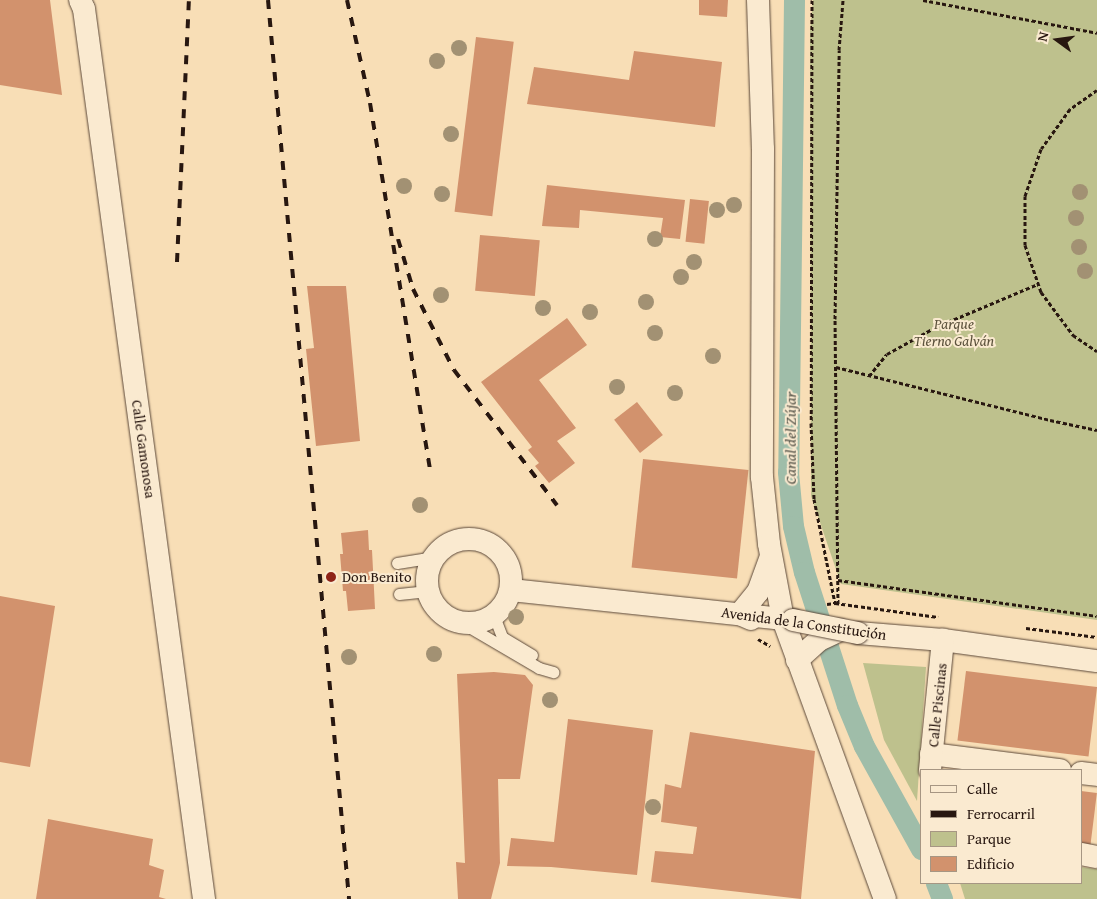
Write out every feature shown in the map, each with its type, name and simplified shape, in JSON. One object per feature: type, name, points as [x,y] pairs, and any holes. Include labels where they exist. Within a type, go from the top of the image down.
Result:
[{"type":"street","name":"Calle Gamonosa","points":[[80,0],[85,19],[204,899]]},
{"type":"street","points":[[758,0],[763,149],[762,477],[771,556],[825,731],[885,899]]},
{"type":"street","points":[[466,539],[481,541],[495,548],[505,560],[511,574],[511,590],[505,604],[494,616],[480,622],[464,624],[450,619],[437,610],[428,591],[427,581],[430,566],[436,557],[451,543],[466,539]]},
{"type":"street","points":[[740,614],[758,592],[771,556]]},
{"type":"street","name":"Avenida de la Constitución","points":[[511,590],[740,614],[794,635],[846,631],[943,640],[1097,661]]},
{"type":"street","points":[[794,635],[846,631]]},
{"type":"street","name":"Calle Piscinas","points":[[931,762],[943,640]]},
{"type":"street","points":[[931,762],[1044,769]]},
{"type":"street","points":[[1082,773],[1097,775]]},
{"type":"street","points":[[1082,854],[1097,856]]},
{"type":"lane","points":[[397,563],[436,557]]},
{"type":"lane","points":[[399,594],[428,591]]},
{"type":"lane","points":[[464,624],[539,668],[552,672],[541,661],[502,637],[494,616]]},
{"type":"path","points":[[812,0],[811,394],[814,489],[834,603]]},
{"type":"path","points":[[843,0],[838,50],[836,368],[838,580],[846,631]]},
{"type":"path","points":[[923,0],[1097,33]]},
{"type":"path","points":[[1097,90],[1070,109],[1041,149],[1025,196],[1025,245],[1041,292],[1073,335],[1097,350]]},
{"type":"path","points":[[869,376],[888,354],[936,326],[1038,284]]},
{"type":"path","points":[[836,368],[1097,430]]},
{"type":"path","points":[[838,580],[1097,616]]},
{"type":"green space","name":"Parque Tierno Galván","points":[[813,0],[1097,0],[1097,620],[841,584],[811,496],[810,31]]},
{"type":"green space","points":[[863,663],[926,667],[917,801],[884,740]]},
{"type":"green space","points":[[1082,867],[1097,869],[1097,899],[965,899],[960,884],[1082,884]]},
{"type":"building","points":[[0,0],[50,0],[62,95],[0,85]]},
{"type":"building","points":[[699,0],[728,0],[727,17],[699,15]]},
{"type":"building","points":[[476,37],[514,42],[492,216],[455,212]]},
{"type":"building","points":[[634,51],[722,62],[715,127],[527,104],[534,67],[629,80]]},
{"type":"building","points":[[547,185],[685,200],[680,239],[660,237],[663,218],[580,210],[579,228],[542,226]]},
{"type":"building","points":[[690,199],[709,201],[704,244],[686,242]]},
{"type":"building","points":[[480,235],[540,240],[535,296],[475,291]]},
{"type":"building","points":[[307,286],[346,286],[360,441],[316,446],[306,349],[314,348]]},
{"type":"building","points":[[567,318],[587,345],[539,380],[576,428],[557,441],[575,463],[549,483],[535,466],[539,463],[528,450],[532,447],[481,382]]},
{"type":"building","points":[[637,402],[663,435],[640,453],[614,420]]},
{"type":"building","points":[[643,459],[748,470],[737,578],[632,567]]},
{"type":"building","name":"Don Benito","points":[[368,530],[369,550],[372,550],[375,609],[348,611],[346,591],[343,591],[340,554],[343,554],[341,533]]},
{"type":"building","points":[[0,596],[55,606],[30,767],[0,762]]},
{"type":"building","points":[[966,671],[1097,687],[1088,757],[957,740]]},
{"type":"building","points":[[494,672],[525,675],[533,685],[520,779],[498,779],[500,863],[491,899],[458,899],[456,862],[465,863],[457,674]]},
{"type":"building","points":[[568,719],[653,730],[637,875],[551,867],[507,866],[511,838],[554,842]]},
{"type":"building","points":[[690,732],[815,751],[801,899],[651,882],[655,851],[693,854],[697,827],[661,822],[665,784],[681,788]]},
{"type":"building","points":[[1082,791],[1097,793],[1090,846],[1082,845]]},
{"type":"building","points":[[48,819],[153,839],[149,865],[164,870],[159,897],[166,899],[36,899]]},
{"type":"waterway","name":"Canal del Zújar","points":[[794,0],[788,472],[793,526],[804,572],[847,705],[864,746],[920,847]]},
{"type":"waterway","name":"Canal del Zújar","points":[[936,884],[942,899]]},
{"type":"railway","points":[[177,262],[189,0]]},
{"type":"railway","points":[[268,0],[349,899]]},
{"type":"railway","points":[[347,0],[370,103],[431,475]]},
{"type":"railway","points":[[398,239],[413,289],[454,370],[557,505]]},
{"type":"place","name":"Don Benito","points":[[331,577]]}]
